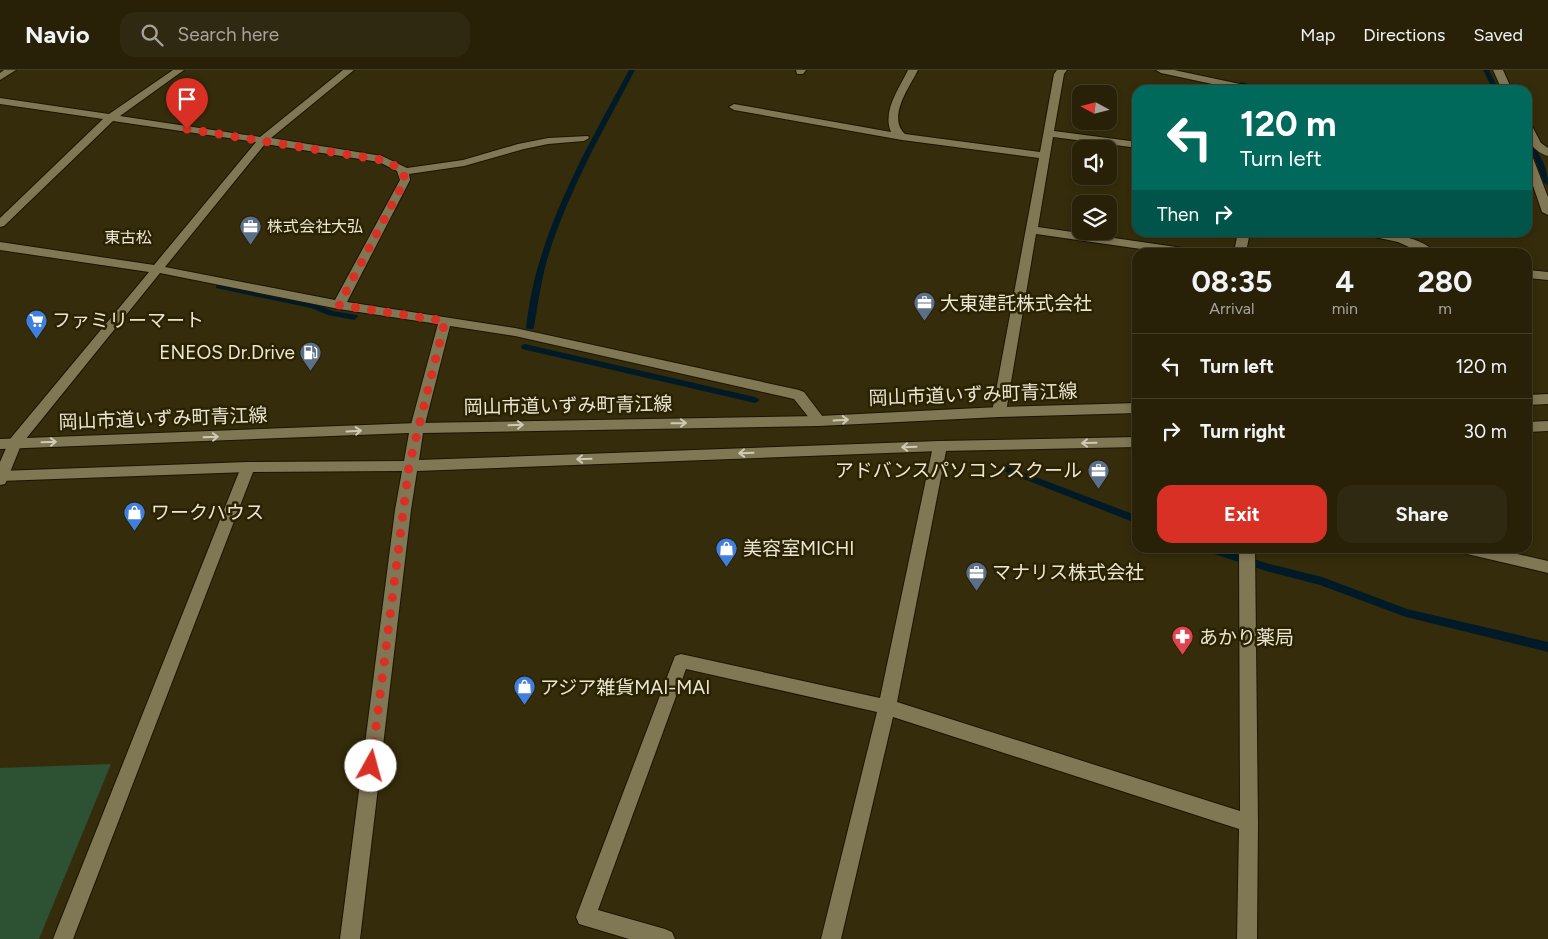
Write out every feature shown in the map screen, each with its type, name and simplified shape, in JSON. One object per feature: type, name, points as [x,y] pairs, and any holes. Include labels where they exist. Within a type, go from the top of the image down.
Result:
[{"type":"street","points":[[0,77],[12,70]]},
{"type":"street","points":[[0,224],[110,118],[179,70]]},
{"type":"street","points":[[349,70],[263,140],[15,444],[1,477],[248,467],[409,466],[940,446],[1132,442]]},
{"type":"street","points":[[902,137],[895,133],[892,125],[896,106],[914,70]]},
{"type":"street","points":[[999,412],[1059,74],[1062,70]]},
{"type":"street","points":[[1161,70],[1231,85]]},
{"type":"street","points":[[1498,70],[1506,85]]},
{"type":"street","points":[[0,101],[263,140],[382,160],[402,169],[405,180],[339,305]]},
{"type":"street","points":[[734,107],[902,137],[1045,156]]},
{"type":"street","points":[[1049,133],[1132,144]]},
{"type":"street","points":[[403,172],[464,163],[539,142],[584,138]]},
{"type":"street","points":[[1532,138],[1537,145],[1548,153]]},
{"type":"street","points":[[1532,169],[1548,212]]},
{"type":"street","points":[[1032,230],[1156,248]]},
{"type":"street","points":[[1395,237],[1421,248]]},
{"type":"street","points":[[0,246],[156,269],[339,305],[515,332],[799,395],[819,421]]},
{"type":"street","points":[[1532,274],[1548,276]]},
{"type":"street","points":[[350,939],[409,466],[445,321]]},
{"type":"street","points":[[1532,400],[1548,399]]},
{"type":"street","name":"岡山市道いずみ町青江線","points":[[0,444],[417,428],[819,421],[999,412],[1132,408]]},
{"type":"street","points":[[1532,427],[1548,426]]},
{"type":"street","points":[[831,939],[887,707],[940,446]]},
{"type":"street","points":[[62,939],[248,467]]},
{"type":"street","points":[[1488,553],[1548,567]]},
{"type":"street","points":[[1246,939],[1249,823],[1248,557]]},
{"type":"street","points":[[665,939],[586,918],[681,661],[887,707],[1249,823]]},
{"type":"green space","points":[[111,764],[39,939],[0,939],[0,768]]},
{"type":"waterway","points":[[530,327],[535,293],[543,260],[568,194],[632,70]]},
{"type":"waterway","points":[[1486,70],[1494,85]]},
{"type":"waterway","points":[[1241,84],[1245,85]]},
{"type":"waterway","points":[[1532,149],[1538,157],[1548,183]]},
{"type":"waterway","points":[[219,286],[313,306],[331,313],[354,317]]},
{"type":"waterway","points":[[525,347],[755,400]]},
{"type":"waterway","points":[[1004,468],[1132,518]]},
{"type":"waterway","points":[[1224,553],[1266,567],[1322,581],[1406,613],[1548,647]]},
{"type":"place","name":"株式会社大弘","points":[[251,245]]},
{"type":"place","name":"大東建託株式会社","points":[[924,322]]},
{"type":"place","name":"ファミリーマート","points":[[36,339]]},
{"type":"place","name":"ENEOS Dr.Drive","points":[[311,371]]},
{"type":"place","name":"アドバンスパソコンスクール","points":[[1098,489]]},
{"type":"place","name":"ワークハウス","points":[[135,531]]},
{"type":"place","name":"美容室MICHI","points":[[727,567]]},
{"type":"place","name":"マナリス株式会社","points":[[976,591]]},
{"type":"place","name":"あかり薬局","points":[[1183,656]]},
{"type":"place","name":"アジア雑貨MAI-MAI","points":[[524,706]]},
{"type":"district","name":"東古松","points":[[128,237]]},
{"type":"route","points":[[187,129],[382,160],[402,169],[403,172],[405,180],[339,305],[445,321],[409,466],[371,766]]}]
